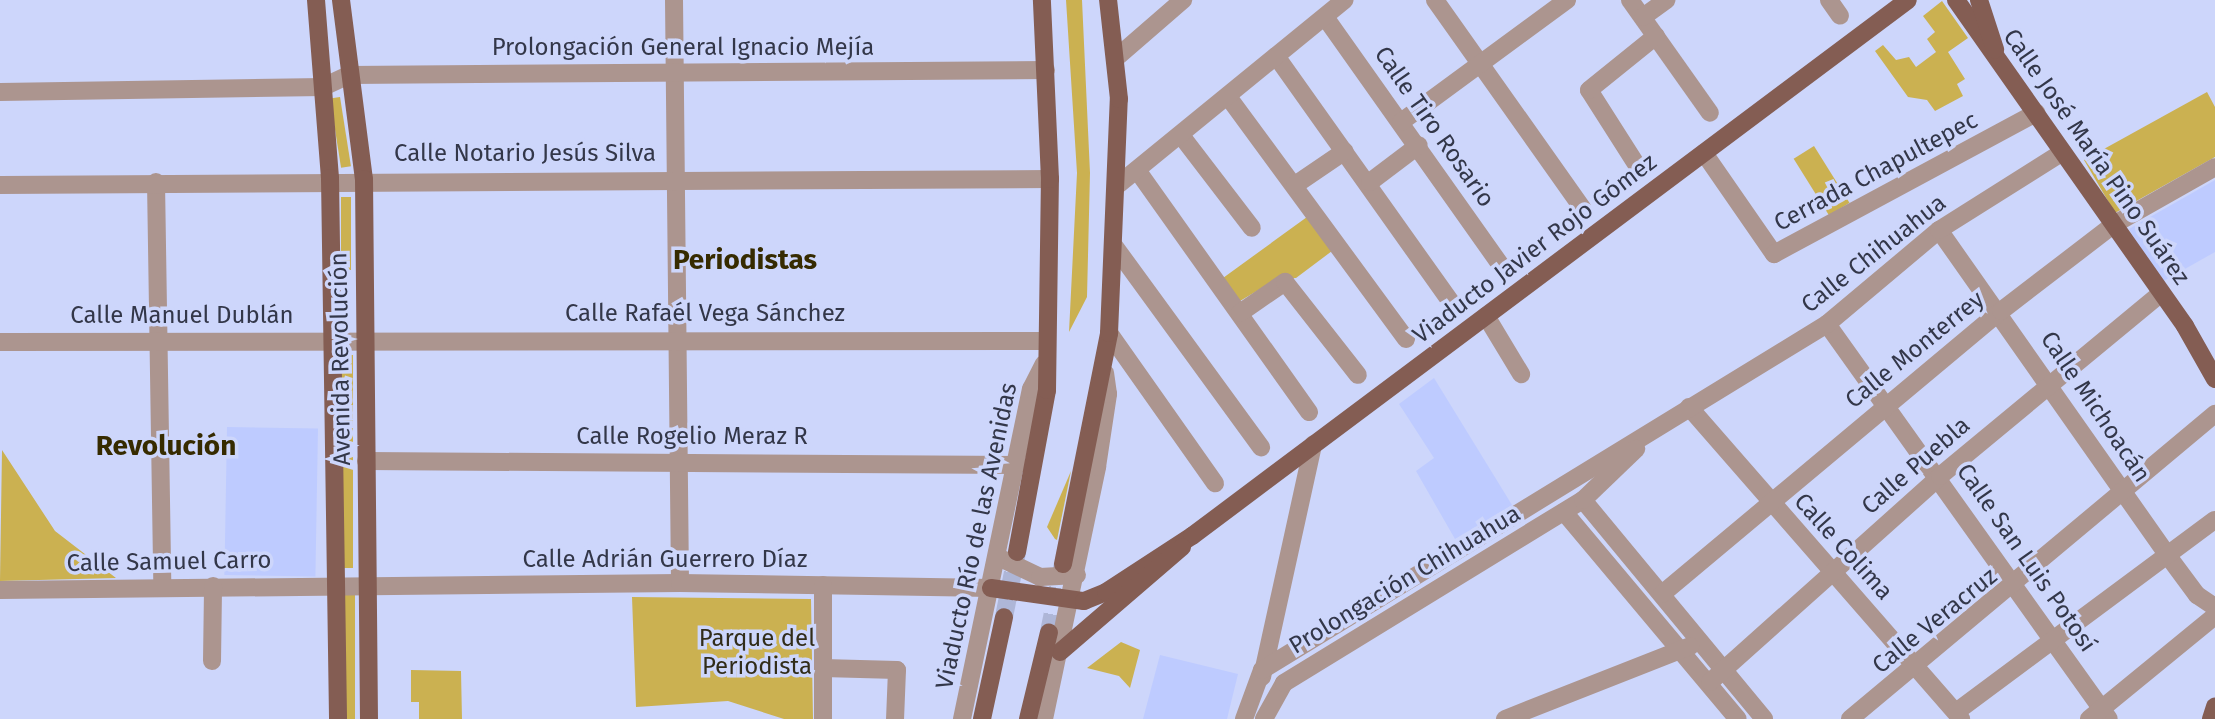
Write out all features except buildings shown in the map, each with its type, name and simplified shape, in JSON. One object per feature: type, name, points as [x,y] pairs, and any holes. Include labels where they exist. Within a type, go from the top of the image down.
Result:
[{"type":"main road","name":"Avenida Revolución","points":[[316,0],[330,178],[338,719]]},
{"type":"main road","name":"Avenida Revolución","points":[[341,0],[364,179],[369,719]]},
{"type":"main road","name":"Viaducto Río de las Avenidas","points":[[1017,552],[1048,390],[1044,364],[1050,179],[1042,0]]},
{"type":"main road","points":[[1070,569],[1105,373],[1115,247],[1119,184],[1116,58],[1108,0]]},
{"type":"main road","name":"Viaducto Javier Rojo Gómez","points":[[1072,600],[1097,597],[1192,536],[1908,0]]},
{"type":"main road","name":"Calle José María Pino Suárez","points":[[1956,0],[2160,293],[2215,379]]},
{"type":"main road","points":[[1979,0],[1996,55]]},
{"type":"main road","name":"Viaducto Javier Rojo Gómez","points":[[1060,652],[1161,570],[1192,536]]},
{"type":"main road","points":[[991,588],[1072,600]]},
{"type":"main road","name":"Viaducto Río de las Avenidas","points":[[982,719],[1004,617]]},
{"type":"main road","points":[[1028,719],[1049,632]]},
{"type":"main road","points":[[2213,719],[2215,707]]},
{"type":"street","points":[[674,0],[675,337],[680,583]]},
{"type":"street","points":[[1116,58],[1183,0]]},
{"type":"street","points":[[1119,184],[1183,138],[1276,56],[1345,0]]},
{"type":"street","points":[[1435,0],[1582,208]]},
{"type":"street","points":[[1401,122],[1567,0]]},
{"type":"street","points":[[1630,0],[1710,113]]},
{"type":"street","points":[[1643,17],[1666,0]]},
{"type":"street","points":[[1829,0],[1840,16]]},
{"type":"street","name":"Calle Tiro Rosario","points":[[1325,17],[1419,145],[1502,267]]},
{"type":"street","points":[[1638,167],[1589,90],[1656,36]]},
{"type":"street","points":[[1276,56],[1370,182],[1452,304]]},
{"type":"street","name":"Prolongación General Ignacio Mejía","points":[[323,87],[349,75],[1046,70]]},
{"type":"street","points":[[0,92],[323,87]]},
{"type":"street","points":[[1229,98],[1406,339]]},
{"type":"street","name":"Cerrada Chapultepec","points":[[1704,153],[1774,254],[2036,113]]},
{"type":"street","points":[[1183,138],[1252,228]]},
{"type":"street","points":[[1370,182],[1419,145]]},
{"type":"street","points":[[1295,185],[1345,151]]},
{"type":"street","name":"Calle Chihuahua","points":[[1538,501],[1643,441],[1689,407],[1827,324],[1939,230],[2063,152]]},
{"type":"street","name":"Calle Monterrey","points":[[1662,594],[1769,501],[2001,311],[2113,225],[2215,167]]},
{"type":"street","points":[[1137,170],[1309,412]]},
{"type":"street","name":"Calle Notario Jesús Silva","points":[[0,185],[330,178],[1050,179]]},
{"type":"street","points":[[156,182],[162,586]]},
{"type":"street","name":"Calle Michoacán","points":[[1939,230],[2001,311],[2120,496],[2197,595],[2215,607]]},
{"type":"street","points":[[1115,247],[1261,447]]},
{"type":"street","points":[[1240,313],[1285,282],[1358,375]]},
{"type":"street","name":"Calle Puebla","points":[[1710,682],[1940,476],[2160,293]]},
{"type":"street","points":[[1486,316],[1521,374]]},
{"type":"street","name":"Calle San Luis Potosí","points":[[1827,324],[1940,476],[2014,587],[2055,641],[2100,716]]},
{"type":"street","points":[[1109,333],[1215,483]]},
{"type":"street","name":"Calle Rafaél Vega Sánchez","points":[[365,338],[675,337],[1045,341]]},
{"type":"street","name":"Calle Manuel Dublán","points":[[0,342],[365,338]]},
{"type":"street","name":"Viaducto Río de las Avenidas","points":[[962,719],[1031,390],[1044,364]]},
{"type":"street","name":"Calle Colima","points":[[1689,407],[1959,716]]},
{"type":"street","name":"Calle Veracruz","points":[[1850,719],[2014,587],[2215,414]]},
{"type":"street","name":"Calle Veracruz","points":[[2120,496],[2215,428]]},
{"type":"street","name":"Calle Chihuahua","points":[[1564,512],[1583,500],[1643,441]]},
{"type":"street","points":[[1244,719],[1262,670],[1308,491],[1313,445]]},
{"type":"street","name":"Calle Rogelio Meraz R","points":[[366,461],[677,460],[1017,466]]},
{"type":"street","points":[[1583,500],[1726,669],[1764,719]]},
{"type":"street","name":"Prolongación Chihuahua","points":[[1262,670],[1538,501]]},
{"type":"street","points":[[1564,512],[1710,682],[1738,719]]},
{"type":"street","name":"Prolongación Chihuahua","points":[[1264,719],[1274,694],[1564,512]]},
{"type":"street","points":[[1959,716],[2215,520]]},
{"type":"street","points":[[998,557],[1040,578],[1070,569],[1072,600],[1044,719]]},
{"type":"street","name":"Calle Adrián Guerrero Díaz","points":[[338,585],[680,583],[991,588]]},
{"type":"street","name":"Calle Samuel Carro","points":[[0,590],[338,585]]},
{"type":"street","points":[[823,585],[823,719]]},
{"type":"street","points":[[212,662],[213,586]]},
{"type":"street","points":[[2100,716],[2215,616]]},
{"type":"street","points":[[1505,719],[1682,650],[1701,639]]},
{"type":"street","points":[[823,668],[897,670],[895,719]]},
{"type":"street","points":[[1262,670],[1264,719]]},
{"type":"shaded area","points":[[2215,180],[2215,252],[2160,283],[2129,229]]},
{"type":"shaded area","points":[[1434,378],[1512,505],[1455,539],[1416,471],[1434,458],[1399,404]]},
{"type":"shaded area","points":[[227,427],[318,429],[315,577],[224,575]]},
{"type":"shaded area","points":[[1160,655],[1238,674],[1227,719],[1143,719]]},
{"type":"green space","points":[[1066,0],[1082,0],[1090,173],[1087,297],[1069,332],[1077,173]]},
{"type":"green space","points":[[1942,1],[1968,38],[1948,52],[1965,79],[1957,84],[1963,96],[1935,111],[1927,100],[1908,97],[1875,51],[1883,45],[1896,60],[1909,57],[1916,67],[1936,52],[1927,39],[1935,32],[1923,16]]},
{"type":"green space","points":[[2207,92],[2215,107],[2215,157],[2115,213],[2084,160]]},
{"type":"green space","points":[[340,97],[351,166],[341,168],[330,99]]},
{"type":"green space","points":[[1814,146],[1850,203],[1829,216],[1794,159]]},
{"type":"green space","points":[[341,197],[351,197],[351,270],[341,270]]},
{"type":"green space","points":[[1307,217],[1332,251],[1296,278],[1277,279],[1240,301],[1223,278]]},
{"type":"green space","points":[[341,355],[353,355],[353,568],[341,568]]},
{"type":"green space","points":[[2,450],[55,531],[116,578],[0,581]]},
{"type":"green space","points":[[1071,471],[1057,540],[1047,527]]},
{"type":"green space","points":[[343,593],[355,593],[355,719],[343,719]]},
{"type":"green space","name":"Parque del Periodista","points":[[632,597],[811,599],[813,719],[784,719],[728,701],[636,707]]},
{"type":"green space","points":[[1121,642],[1140,650],[1130,688],[1119,676],[1087,668]]},
{"type":"green space","points":[[411,670],[461,671],[462,719],[419,719],[419,702],[411,702]]},
{"type":"tunnel","points":[[1004,617],[1017,552]]},
{"type":"tunnel","points":[[1049,632],[1063,564]]},
{"type":"district","name":"Periodistas","points":[[745,260]]},
{"type":"district","name":"Revolución","points":[[166,446]]}]
